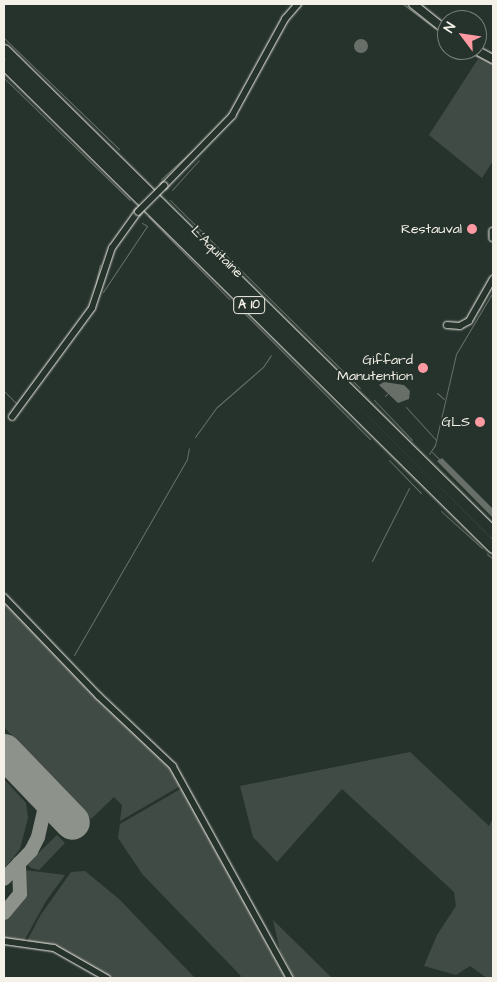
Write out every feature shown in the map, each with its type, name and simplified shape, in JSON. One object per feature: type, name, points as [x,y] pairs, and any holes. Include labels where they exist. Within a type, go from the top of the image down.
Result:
[{"type":"highway","name":"L'Aquitaine","points":[[4,50],[493,532]]},
{"type":"highway","name":"L'Aquitaine","points":[[4,64],[493,546]]},
{"type":"street","points":[[12,417],[92,308],[112,248],[138,212],[232,116],[285,19],[298,4]]},
{"type":"street","points":[[413,4],[437,23]]},
{"type":"street","points":[[493,231],[493,238]]},
{"type":"street","points":[[447,324],[460,326],[469,321],[493,278]]},
{"type":"street","points":[[4,597],[99,696],[173,766],[290,978]]},
{"type":"street","points":[[4,941],[54,948],[107,978]]},
{"type":"shaded area","points":[[358,39],[364,39],[368,46],[364,53],[358,53],[354,49],[354,43]]},
{"type":"shaded area","points":[[477,60],[493,66],[493,161],[482,178],[429,135]]},
{"type":"shaded area","points":[[384,382],[404,385],[410,391],[409,399],[398,403],[379,385]]},
{"type":"shaded area","points":[[442,458],[493,509],[493,518],[437,461]]},
{"type":"shaded area","points":[[4,599],[105,706],[166,763],[182,785],[120,821],[122,805],[114,797],[91,819],[4,727]]},
{"type":"shaded area","points":[[410,752],[489,826],[493,818],[493,978],[487,978],[470,966],[456,975],[424,966],[437,935],[456,906],[454,892],[342,789],[277,862],[253,837],[240,786]]},
{"type":"shaded area","points":[[4,779],[26,803],[28,818],[20,849],[4,869]]},
{"type":"shaded area","points":[[184,787],[286,978],[239,978],[241,976],[143,875],[118,838],[120,824]]},
{"type":"shaded area","points":[[57,835],[65,843],[39,870],[31,868],[27,864]]},
{"type":"shaded area","points":[[25,870],[65,875],[46,901],[24,941],[4,940],[4,920],[22,902]]},
{"type":"shaded area","points":[[85,871],[119,899],[195,978],[106,978],[50,947],[27,941],[40,916],[71,872]]},
{"type":"shaded area","points":[[273,920],[332,978],[294,978],[280,951]]},
{"type":"waterway","points":[[403,4],[435,28]]},
{"type":"waterway","points":[[419,4],[437,18]]},
{"type":"waterway","points":[[4,38],[119,149]]},
{"type":"waterway","points":[[489,52],[493,55]]},
{"type":"waterway","points":[[484,60],[493,65]]},
{"type":"waterway","points":[[4,78],[130,200]]},
{"type":"waterway","points":[[161,179],[204,141]]},
{"type":"waterway","points":[[172,190],[199,160]]},
{"type":"waterway","points":[[170,200],[360,388]]},
{"type":"waterway","points":[[148,216],[229,299]]},
{"type":"waterway","points":[[103,292],[147,226],[142,223]]},
{"type":"waterway","points":[[93,297],[100,265]]},
{"type":"waterway","points":[[429,454],[435,445],[456,354],[493,292]]},
{"type":"waterway","points":[[84,315],[92,301]]},
{"type":"waterway","points":[[235,304],[370,439]]},
{"type":"waterway","points":[[195,437],[217,407],[263,367],[271,355]]},
{"type":"waterway","points":[[43,370],[52,357]]},
{"type":"waterway","points":[[18,403],[38,375]]},
{"type":"waterway","points":[[4,391],[16,403]]},
{"type":"waterway","points":[[437,393],[444,399]]},
{"type":"waterway","points":[[374,400],[412,440]]},
{"type":"waterway","points":[[406,407],[436,440]]},
{"type":"waterway","points":[[74,655],[187,459],[189,448]]},
{"type":"waterway","points":[[432,452],[439,459]]},
{"type":"waterway","points":[[389,460],[421,493]]},
{"type":"waterway","points":[[372,561],[409,488]]},
{"type":"waterway","points":[[441,511],[482,548]]},
{"type":"waterway","points":[[487,554],[493,559]]},
{"type":"taxiway","points":[[4,879],[31,851],[38,837],[44,810],[38,786]]},
{"type":"taxiway","points":[[4,913],[20,894],[19,863]]},
{"type":"runway","points":[[4,751],[72,822]]},
{"type":"place","name":"Restauval","points":[[472,229]]},
{"type":"place","name":"Giffard Manutention","points":[[423,368]]},
{"type":"place","name":"GLS","points":[[480,422]]}]
